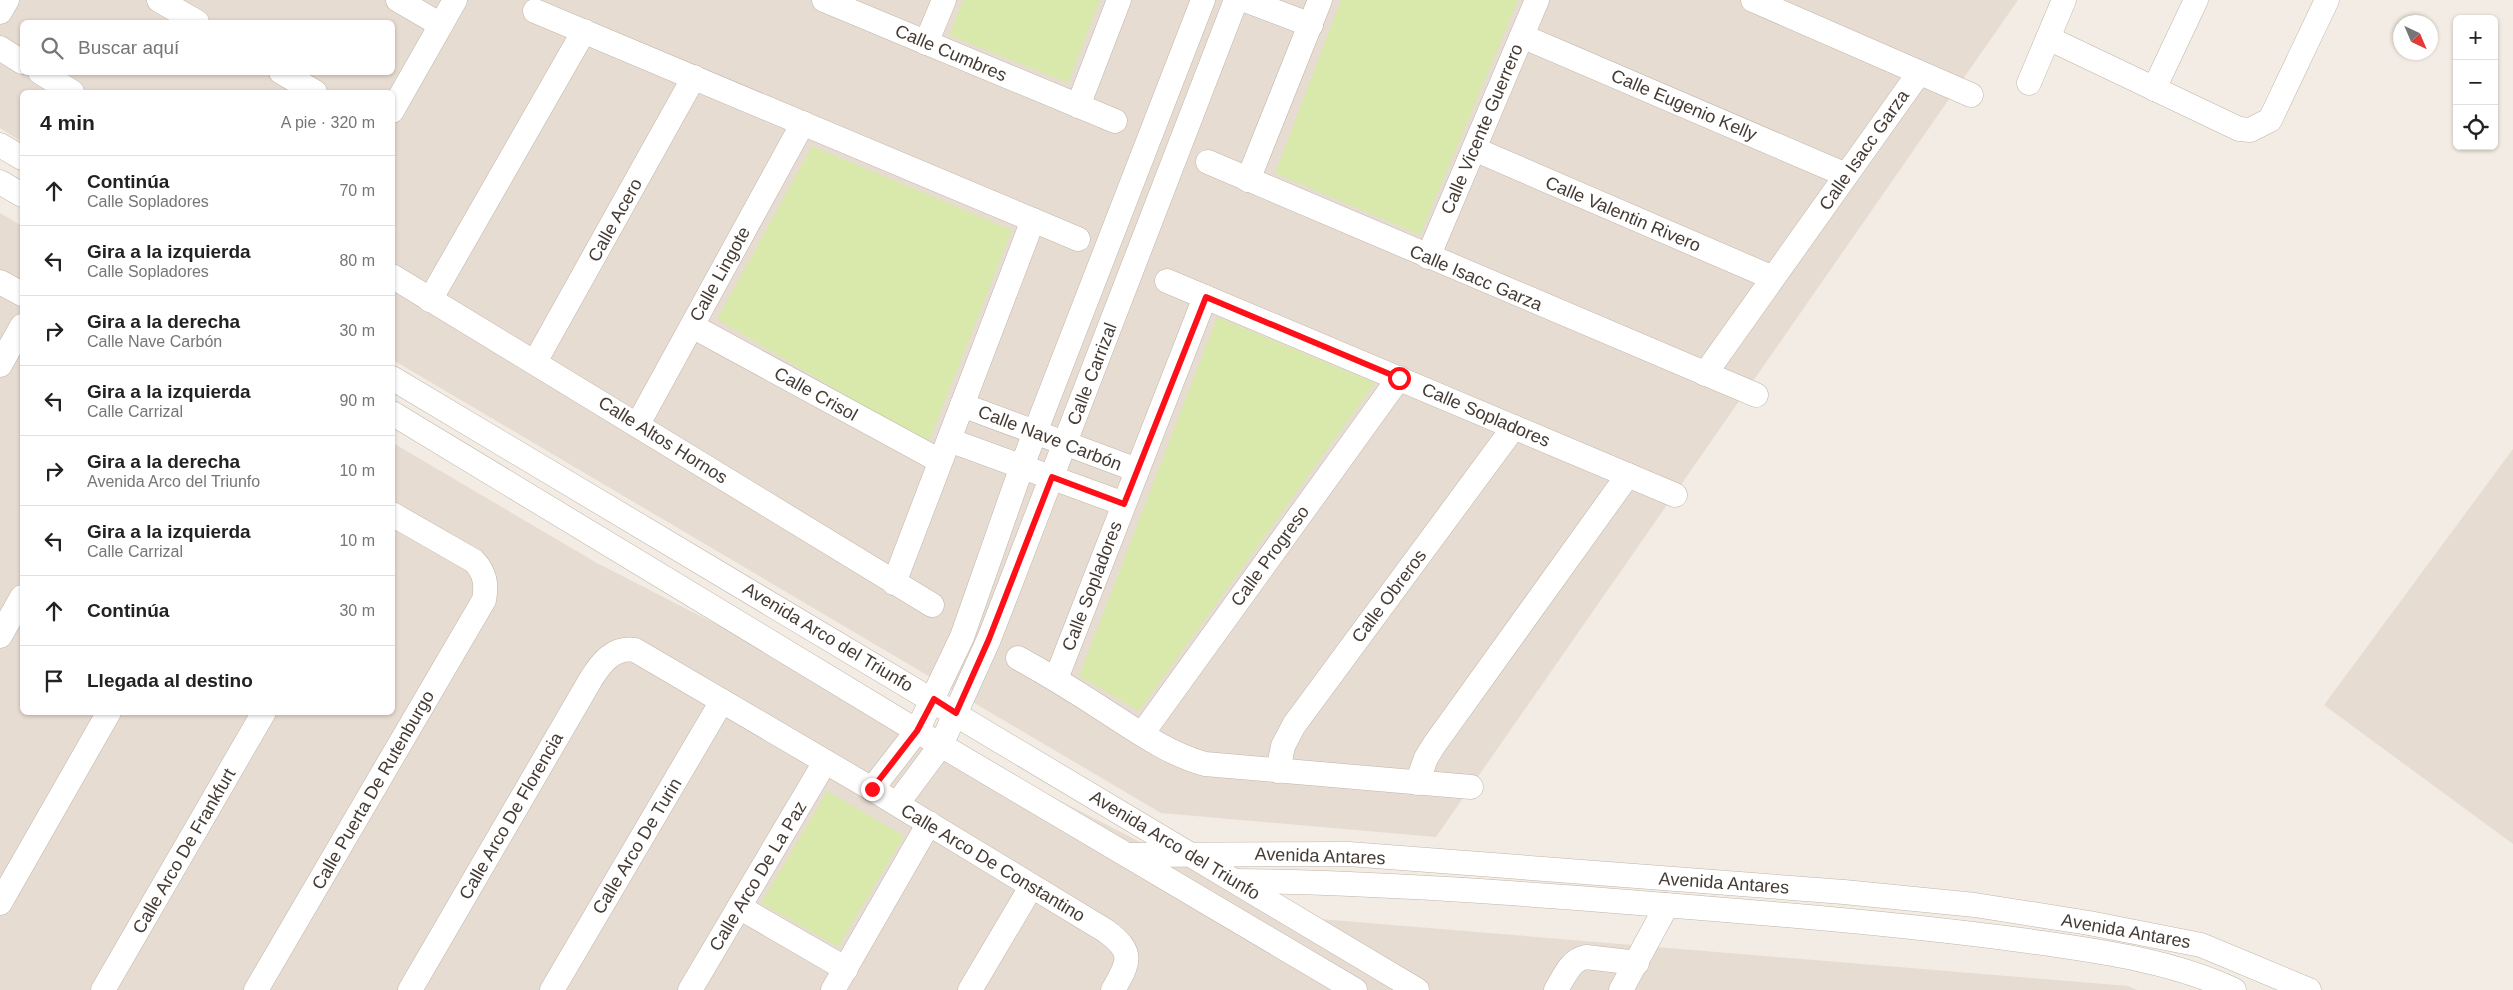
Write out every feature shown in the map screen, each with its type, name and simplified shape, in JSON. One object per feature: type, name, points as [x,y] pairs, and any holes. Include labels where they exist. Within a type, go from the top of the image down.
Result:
[{"type":"street","points":[[0,12],[7,0]]},
{"type":"street","points":[[159,0],[194,20]]},
{"type":"street","points":[[398,0],[441,25]]},
{"type":"street","points":[[395,106],[455,0]]},
{"type":"street","name":"Calle Cumbres","points":[[824,0],[1115,121]]},
{"type":"street","points":[[926,42],[944,0]]},
{"type":"street","points":[[1078,106],[1119,0]]},
{"type":"street","name":"Calle Carrizal","points":[[872,789],[917,731],[934,699],[962,636],[1022,466],[1203,0]]},
{"type":"street","name":"Calle Carrizal","points":[[897,804],[941,745],[989,639],[1236,0]]},
{"type":"street","points":[[1245,0],[1310,25]]},
{"type":"street","points":[[1248,180],[1320,0]]},
{"type":"street","name":"Calle Vicente Guerrero","points":[[1428,257],[1537,0]]},
{"type":"street","name":"Calle Isacc Garza","points":[[1753,0],[1971,95]]},
{"type":"street","points":[[2029,83],[2064,0]]},
{"type":"street","points":[[2154,89],[2196,0]]},
{"type":"street","points":[[2048,38],[2239,129],[2250,130],[2270,120],[2327,0]]},
{"type":"street","points":[[535,10],[1078,239]]},
{"type":"street","points":[[430,300],[584,31]]},
{"type":"street","name":"Calle Eugenio Kelly","points":[[1522,36],[1846,175]]},
{"type":"street","points":[[0,48],[20,61]]},
{"type":"street","name":"Calle Isacc Garza","points":[[1705,374],[1919,73]]},
{"type":"street","points":[[45,75],[69,90]]},
{"type":"street","points":[[286,75],[312,90]]},
{"type":"street","name":"Calle Acero","points":[[535,362],[694,77]]},
{"type":"street","name":"Calle Lingote","points":[[638,424],[802,123]]},
{"type":"street","points":[[0,145],[20,157]]},
{"type":"street","name":"Calle Valentin Rivero","points":[[1474,149],[1773,278]]},
{"type":"street","name":"Calle Isacc Garza","points":[[1208,162],[1756,395]]},
{"type":"street","points":[[0,182],[20,194]]},
{"type":"street","points":[[894,583],[1033,220]]},
{"type":"street","name":"Calle Altos Hornos","points":[[395,278],[638,424],[932,605]]},
{"type":"street","name":"Calle Sopladores","points":[[1167,280],[1674,495]]},
{"type":"street","points":[[0,282],[20,293]]},
{"type":"street","name":"Calle Sopladores","points":[[1056,679],[1206,297]]},
{"type":"street","name":"Calle Crisol","points":[[692,326],[944,450]]},
{"type":"street","points":[[0,366],[20,330]]},
{"type":"street","name":"Calle Progreso","points":[[1142,734],[1399,378]]},
{"type":"street","name":"Avenida Arco del Triunfo","points":[[395,380],[934,699],[1417,990]]},
{"type":"street","name":"Calle Nave Carbón","points":[[962,405],[1137,470]]},
{"type":"street","name":"Avenida Arco del Triunfo","points":[[395,415],[917,731],[1355,990]]},
{"type":"street","name":"Calle Obreros","points":[[1278,771],[1283,746],[1294,726],[1514,427]]},
{"type":"street","name":"Calle Nave Carbón","points":[[944,450],[1022,466],[1124,504]]},
{"type":"street","points":[[1417,783],[1426,758],[1434,744],[1628,475]]},
{"type":"street","name":"Calle Puerta De Rutenburgo","points":[[256,990],[479,608],[486,588],[482,570],[474,561],[395,516]]},
{"type":"street","points":[[0,636],[20,601]]},
{"type":"street","name":"Calle Arco De Constantino","points":[[622,650],[635,650],[872,789],[1119,940],[1127,951],[1126,969],[1113,990]]},
{"type":"street","name":"Calle Arco De Florencia","points":[[410,990],[591,679],[600,665],[622,650]]},
{"type":"street","points":[[1018,658],[1056,679],[1142,734],[1186,758],[1205,764],[1472,787]]},
{"type":"street","name":"Calle Arco De Turin","points":[[552,990],[722,701]]},
{"type":"street","points":[[0,903],[107,715]]},
{"type":"street","name":"Calle Arco De Frankfurt","points":[[103,990],[262,715]]},
{"type":"street","name":"Calle Arco De La Paz","points":[[690,990],[825,762]]},
{"type":"street","points":[[833,990],[929,824]]},
{"type":"street","name":"Avenida Antares","points":[[1127,855],[1188,853],[1349,854],[1844,892],[1975,906],[2089,923],[2201,944],[2308,990]]},
{"type":"street","name":"Avenida Antares","points":[[1175,883],[1234,881],[1317,882],[1902,924],[2100,951],[2163,965],[2234,990]]},
{"type":"street","points":[[970,990],[1031,887]]},
{"type":"street","points":[[739,906],[846,969]]},
{"type":"street","points":[[1621,990],[1637,964],[1667,906]]},
{"type":"street","points":[[1556,990],[1572,964],[1578,959],[1586,957],[1637,964]]},
{"type":"shaded area","points":[[0,0],[2018,0],[1436,837],[1161,813],[395,361],[395,90],[20,90],[20,141],[0,128]]},
{"type":"shaded area","points":[[0,213],[20,225],[20,715],[395,715],[395,444],[597,563],[1284,916],[2128,986],[2137,990],[0,990]]},
{"type":"shaded area","points":[[2513,449],[2513,844],[2324,705]]},
{"type":"green space","points":[[963,0],[1100,0],[1068,83],[949,35]]},
{"type":"green space","points":[[1341,0],[1518,0],[1420,235],[1275,173]]},
{"type":"green space","points":[[812,146],[1012,230],[928,444],[717,319]]},
{"type":"green space","points":[[1217,317],[1375,383],[1139,711],[1079,676]]},
{"type":"green space","points":[[827,791],[904,836],[838,947],[761,903]]},
{"type":"route","points":[[872,789],[917,731],[934,699],[956,713],[989,639],[1052,477],[1124,504],[1206,297],[1399,378]]}]
